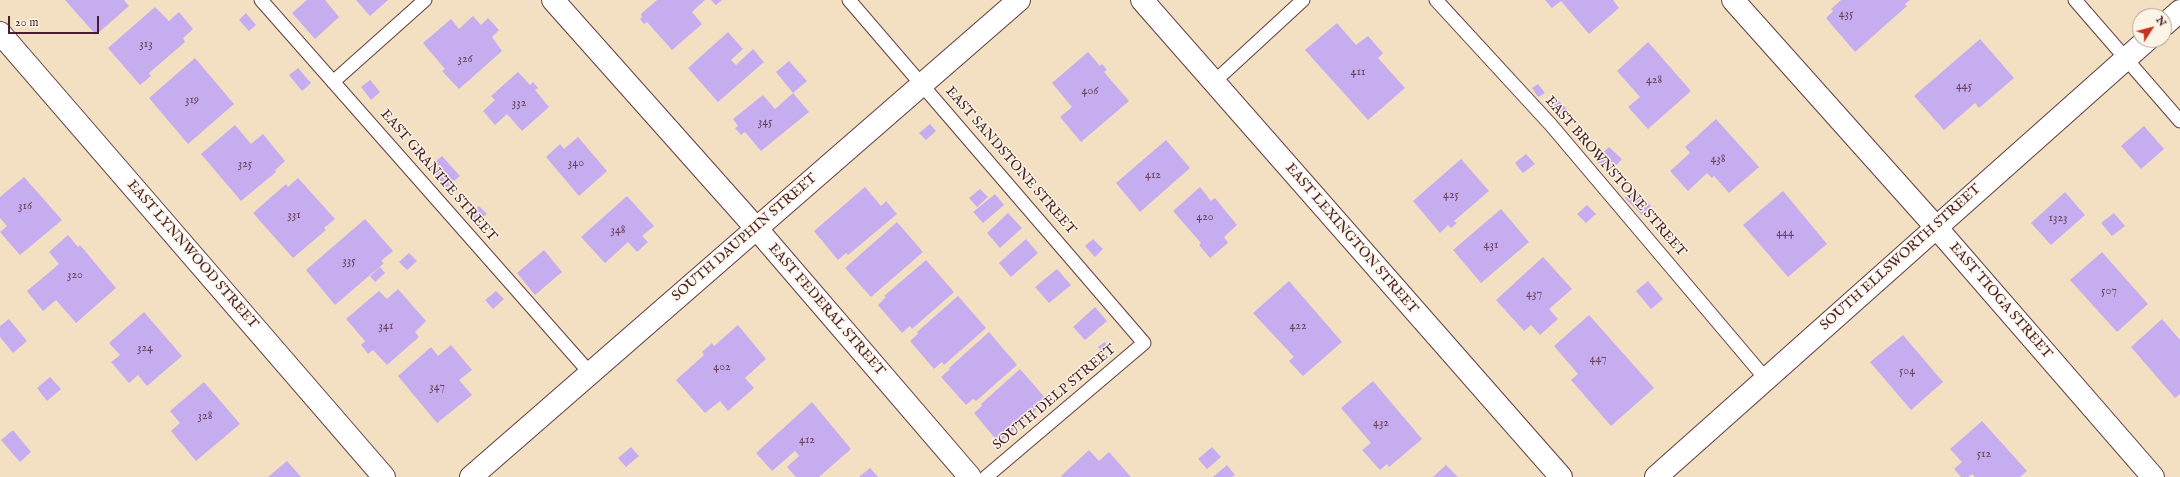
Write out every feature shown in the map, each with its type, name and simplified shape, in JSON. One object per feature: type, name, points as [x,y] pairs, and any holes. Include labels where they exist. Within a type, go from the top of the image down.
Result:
[{"type":"street","name":"EAST FEDERAL STREET","points":[[553,0],[756,228],[970,477]]},
{"type":"street","name":"SOUTH DAUPHIN STREET","points":[[470,477],[1019,0]]},
{"type":"street","name":"EAST LEXINGTON STREET","points":[[1142,0],[1561,477]]},
{"type":"street","name":"EAST TIOGA STREET","points":[[1733,0],[1935,226],[2152,477]]},
{"type":"street","points":[[2172,18],[2180,11]]},
{"type":"street","name":"EAST LYNNWOOD STREET","points":[[0,33],[384,477]]},
{"type":"street","name":"SOUTH ELLSWORTH STREET","points":[[1656,477],[1935,226],[2138,48]]},
{"type":"lane","name":"EAST GRANITE STREET","points":[[261,0],[590,373]]},
{"type":"lane","points":[[333,82],[425,0]]},
{"type":"lane","name":"EAST SANDSTONE STREET","points":[[849,0],[923,84],[1144,343]]},
{"type":"lane","points":[[1214,82],[1303,0]]},
{"type":"lane","name":"EAST BROWNSTONE STREET","points":[[1436,0],[1551,125],[1765,378]]},
{"type":"lane","points":[[2075,0],[2180,121]]},
{"type":"lane","name":"SOUTH DELP STREET","points":[[986,477],[1144,343]]},
{"type":"building","points":[[65,0],[124,0],[129,6],[96,35]]},
{"type":"building","points":[[307,0],[325,0],[339,17],[315,39],[292,13]]},
{"type":"building","points":[[356,0],[388,0],[370,16]]},
{"type":"building","points":[[657,0],[705,0],[692,12],[702,24],[672,50],[647,22],[644,24],[640,19],[642,17],[641,14]]},
{"type":"building","points":[[711,0],[722,0],[716,5]]},
{"type":"building","points":[[1545,0],[1613,0],[1619,8],[1589,34],[1561,1],[1552,8]]},
{"type":"building","points":[[1841,0],[1910,0],[1905,4],[1907,6],[1855,52],[1826,18],[1833,11],[1831,9]]},
{"type":"building","points":[[155,7],[169,21],[179,12],[193,29],[183,38],[185,42],[149,73],[151,76],[140,85],[108,48]]},
{"type":"building","points":[[246,13],[256,25],[249,31],[239,20]]},
{"type":"building","points":[[473,16],[481,25],[488,18],[499,30],[492,37],[502,51],[459,89],[442,71],[445,69],[423,43],[451,19],[459,29]]},
{"type":"building","points":[[1337,23],[1356,45],[1368,36],[1383,53],[1378,58],[1405,88],[1368,120],[1305,50]]},
{"type":"building","points":[[728,32],[743,49],[731,60],[736,65],[753,49],[764,62],[718,102],[688,68]]},
{"type":"building","points":[[1980,39],[2014,78],[1979,108],[1975,103],[1944,130],[1914,96]]},
{"type":"building","points":[[1648,42],[1691,91],[1648,129],[1628,107],[1640,97],[1617,71]]},
{"type":"building","points":[[1088,52],[1100,66],[1102,64],[1107,70],[1104,72],[1129,101],[1081,142],[1060,117],[1072,107],[1052,83]]},
{"type":"building","points":[[195,58],[234,104],[188,144],[149,98]]},
{"type":"building","points":[[789,61],[807,81],[793,93],[776,72]]},
{"type":"building","points":[[298,68],[311,83],[302,91],[289,75]]},
{"type":"building","points":[[518,72],[530,85],[533,82],[538,88],[535,90],[549,107],[522,131],[507,114],[495,125],[483,111],[495,100],[491,96]]},
{"type":"building","points":[[370,80],[380,92],[371,100],[361,87]]},
{"type":"building","points":[[1538,84],[1545,93],[1538,97],[1532,88]]},
{"type":"building","points":[[793,93],[809,112],[761,151],[745,132],[741,135],[735,128],[738,126],[733,119],[763,95],[775,109]]},
{"type":"building","points":[[1558,100],[1569,111],[1561,118],[1551,107]]},
{"type":"building","points":[[1716,119],[1759,167],[1729,193],[1714,176],[1712,178],[1707,173],[1688,191],[1670,171],[1690,153],[1685,147]]},
{"type":"building","points":[[930,124],[936,131],[926,140],[919,133]]},
{"type":"building","points":[[235,125],[251,144],[263,134],[285,161],[275,170],[276,172],[241,201],[201,154]]},
{"type":"building","points":[[2144,126],[2164,149],[2141,169],[2121,146]]},
{"type":"building","points":[[578,137],[607,171],[579,196],[546,157],[560,144],[564,149]]},
{"type":"building","points":[[1166,140],[1190,168],[1140,212],[1116,183]]},
{"type":"building","points":[[1609,147],[1622,159],[1609,173],[1595,160]]},
{"type":"building","points":[[1526,154],[1535,164],[1523,173],[1515,163]]},
{"type":"building","points":[[442,156],[460,176],[446,188],[428,168]]},
{"type":"building","points":[[1461,159],[1489,191],[1454,221],[1457,223],[1451,228],[1448,225],[1440,233],[1413,201]]},
{"type":"building","points":[[24,177],[62,220],[20,255],[0,232],[7,226],[0,218],[0,197]]},
{"type":"building","points":[[298,178],[335,219],[324,228],[326,230],[293,258],[253,213],[286,184],[288,187]]},
{"type":"building","points":[[865,187],[881,206],[886,201],[897,214],[848,255],[846,253],[838,260],[814,231]]},
{"type":"building","points":[[1200,187],[1211,201],[1215,198],[1237,225],[1224,237],[1228,243],[1210,258],[1199,245],[1201,243],[1173,211]]},
{"type":"building","points":[[980,189],[988,197],[977,207],[969,198]]},
{"type":"building","points":[[1635,189],[1651,206],[1642,215],[1625,198]]},
{"type":"building","points":[[1783,191],[1827,244],[1788,277],[1743,225]]},
{"type":"building","points":[[2065,192],[2085,215],[2051,245],[2031,223]]},
{"type":"building","points":[[995,194],[1004,205],[983,223],[973,212]]},
{"type":"building","points":[[627,196],[654,226],[642,236],[648,242],[637,252],[628,242],[605,263],[581,237]]},
{"type":"building","points":[[1587,205],[1596,214],[1586,223],[1577,214]]},
{"type":"building","points":[[479,206],[487,214],[476,223],[468,215]]},
{"type":"building","points":[[1501,209],[1529,242],[1481,283],[1453,250]]},
{"type":"building","points":[[1008,213],[1022,228],[1000,248],[987,233]]},
{"type":"building","points":[[2114,213],[2125,226],[2112,236],[2101,223]]},
{"type":"building","points":[[365,219],[393,251],[381,261],[384,263],[335,305],[306,270]]},
{"type":"building","points":[[897,222],[923,252],[871,297],[845,268]]},
{"type":"building","points":[[68,235],[78,247],[80,245],[116,288],[76,323],[56,300],[43,311],[27,291],[59,264],[49,252]]},
{"type":"building","points":[[1026,239],[1038,253],[1011,277],[999,263]]},
{"type":"building","points":[[1093,239],[1103,249],[1095,257],[1085,246]]},
{"type":"building","points":[[544,250],[562,272],[535,295],[517,273]]},
{"type":"building","points":[[2102,252],[2148,304],[2117,332],[2070,280]]},
{"type":"building","points":[[409,253],[417,261],[407,270],[399,262]]},
{"type":"building","points":[[1543,257],[1572,289],[1549,309],[1558,319],[1540,335],[1531,325],[1524,331],[1496,300]]},
{"type":"building","points":[[926,260],[954,292],[912,329],[910,326],[902,333],[878,305],[886,297],[884,296]]},
{"type":"building","points":[[380,267],[385,273],[375,282],[370,276]]},
{"type":"building","points":[[1057,269],[1071,285],[1049,303],[1035,287]]},
{"type":"building","points":[[1289,281],[1342,342],[1303,376],[1289,361],[1294,357],[1253,313]]},
{"type":"building","points":[[1648,281],[1663,299],[1651,309],[1636,291]]},
{"type":"building","points":[[398,289],[426,321],[415,332],[419,337],[387,365],[373,350],[368,354],[361,345],[365,341],[346,319],[379,291],[387,299]]},
{"type":"building","points":[[496,291],[504,299],[493,309],[485,300]]},
{"type":"building","points":[[958,296],[986,328],[944,365],[942,362],[934,369],[910,341],[918,334],[917,332]]},
{"type":"building","points":[[1095,307],[1107,321],[1085,340],[1073,327]]},
{"type":"building","points":[[144,312],[182,356],[147,386],[138,375],[129,383],[111,362],[120,355],[109,343]]},
{"type":"building","points":[[1589,315],[1654,388],[1611,426],[1571,380],[1578,374],[1554,346]]},
{"type":"building","points":[[9,319],[27,341],[13,353],[0,337],[0,326]]},
{"type":"building","points":[[2162,319],[2180,340],[2180,394],[2175,398],[2131,347]]},
{"type":"building","points":[[738,325],[766,359],[745,378],[754,388],[728,411],[720,401],[705,413],[676,380],[704,355],[702,352],[712,343],[714,346]]},
{"type":"building","points":[[989,332],[1017,365],[976,401],[973,399],[966,405],[941,377]]},
{"type":"building","points":[[1903,335],[1943,382],[1911,410],[1870,362]]},
{"type":"building","points":[[1105,342],[1109,348],[1103,353],[1098,347]]},
{"type":"building","points":[[451,345],[472,370],[459,380],[472,395],[437,423],[398,376],[431,347],[438,356]]},
{"type":"building","points":[[1020,369],[1047,400],[999,443],[974,413],[982,406],[981,404]]},
{"type":"building","points":[[50,377],[61,389],[47,401],[37,388]]},
{"type":"building","points":[[1373,381],[1422,439],[1389,467],[1387,464],[1380,470],[1362,450],[1371,443],[1341,408]]},
{"type":"building","points":[[204,382],[240,424],[196,461],[171,431],[180,423],[170,411]]},
{"type":"building","points":[[812,402],[851,449],[819,477],[796,477],[787,467],[799,456],[795,451],[772,471],[756,453]]},
{"type":"building","points":[[1982,421],[2027,471],[2020,477],[1975,477],[1972,474],[1968,477],[1961,477],[1954,469],[1962,462],[1950,449]]},
{"type":"building","points":[[13,430],[31,452],[20,462],[1,440]]},
{"type":"building","points":[[631,447],[639,456],[626,467],[618,458]]},
{"type":"building","points":[[1212,447],[1221,457],[1207,469],[1198,459]]},
{"type":"building","points":[[1089,450],[1099,461],[1109,452],[1131,477],[1061,476]]},
{"type":"building","points":[[287,461],[301,477],[268,477]]},
{"type":"building","points":[[1227,465],[1235,475],[1232,477],[1213,477]]},
{"type":"building","points":[[1446,465],[1458,477],[1433,477]]},
{"type":"building","points":[[870,468],[878,477],[859,477]]}]
